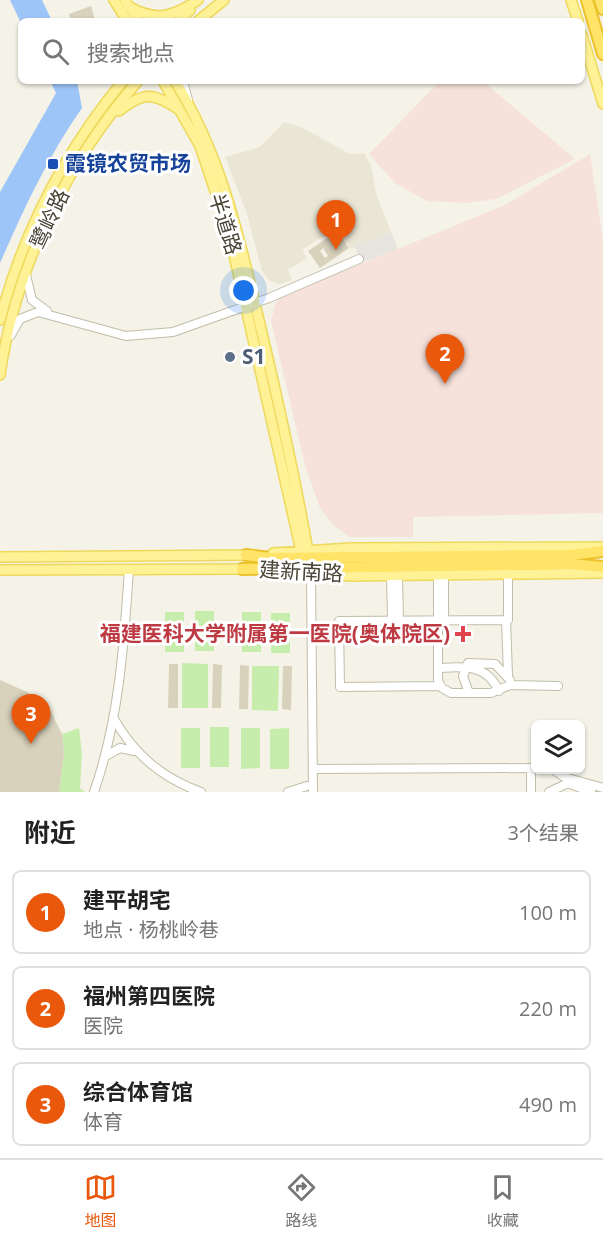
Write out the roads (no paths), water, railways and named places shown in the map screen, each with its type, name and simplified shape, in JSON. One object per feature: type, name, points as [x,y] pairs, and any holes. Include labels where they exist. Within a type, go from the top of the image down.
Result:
[{"type":"highway","points":[[586,0],[603,54]]},
{"type":"highway","points":[[600,0],[603,9]]},
{"type":"highway","points":[[246,555],[271,558],[345,558],[570,555],[603,551]]},
{"type":"highway","points":[[242,568],[559,564],[603,567]]},
{"type":"main road","points":[[114,0],[125,18]]},
{"type":"main road","points":[[126,3],[148,16],[162,17],[173,15],[200,0]]},
{"type":"main road","points":[[181,18],[200,0]]},
{"type":"main road","points":[[202,18],[224,0]]},
{"type":"main road","points":[[571,0],[577,18]]},
{"type":"main road","points":[[126,3],[136,18]]},
{"type":"main road","points":[[585,46],[603,104]]},
{"type":"main road","name":"鹭岭路","points":[[0,320],[20,256],[62,168],[119,84]]},
{"type":"main road","name":"鹭岭路","points":[[1,370],[26,275],[66,185],[106,122],[136,84]]},
{"type":"main road","name":"半道路","points":[[165,84],[186,109]]},
{"type":"main road","name":"半道路","points":[[176,84],[208,167],[251,304],[284,429],[305,551]]},
{"type":"main road","points":[[106,122],[137,97],[148,95],[186,109]]},
{"type":"main road","points":[[0,289],[20,256]]},
{"type":"main road","name":"建新南路","points":[[0,557],[246,555],[305,551],[603,545]]},
{"type":"main road","name":"建新南路","points":[[0,570],[242,568],[311,574],[603,574]]},
{"type":"street","points":[[183,84],[186,109]]},
{"type":"street","points":[[1,370],[14,326],[20,319],[34,312],[59,316],[117,334],[148,336],[173,332],[251,304],[359,259]]},
{"type":"street","points":[[26,275],[32,300],[59,316]]},
{"type":"street","points":[[94,792],[114,719],[123,656],[129,569]]},
{"type":"street","points":[[288,792],[313,788],[311,574]]},
{"type":"street","points":[[508,574],[506,664],[513,683]]},
{"type":"street","points":[[394,575],[395,620]]},
{"type":"street","points":[[441,575],[438,668],[441,687]]},
{"type":"street","points":[[506,620],[339,621],[340,687],[441,687],[451,693],[469,693],[499,691],[513,683],[558,686]]},
{"type":"street","points":[[469,693],[464,681],[465,668],[468,663],[495,663],[513,683]]},
{"type":"street","points":[[438,668],[477,668],[486,673],[499,691]]},
{"type":"street","points":[[114,719],[138,753],[163,775],[201,792]]},
{"type":"street","points":[[105,756],[120,748],[138,753]]},
{"type":"street","points":[[313,769],[531,768]]},
{"type":"street","points":[[531,792],[532,774]]},
{"type":"street","points":[[557,774],[560,786]]},
{"type":"street","points":[[560,774],[603,788]]},
{"type":"street","points":[[549,792],[571,783],[586,791]]},
{"type":"water","points":[[10,0],[42,0],[51,18],[19,18]]},
{"type":"water","points":[[52,84],[78,84],[82,108],[47,164],[0,263],[0,192],[56,93]]},
{"type":"place","name":"霞镜农贸市场","points":[[53,164]]},
{"type":"place","name":"建平胡宅","points":[[336,250]]},
{"type":"place","name":"S1","points":[[230,357]]},
{"type":"place","name":"福州第四医院","points":[[445,384]]},
{"type":"place","name":"福建医科大学附属第一医院(奥体院区)","points":[[463,634]]},
{"type":"place","name":"综合体育馆","points":[[31,744]]}]
